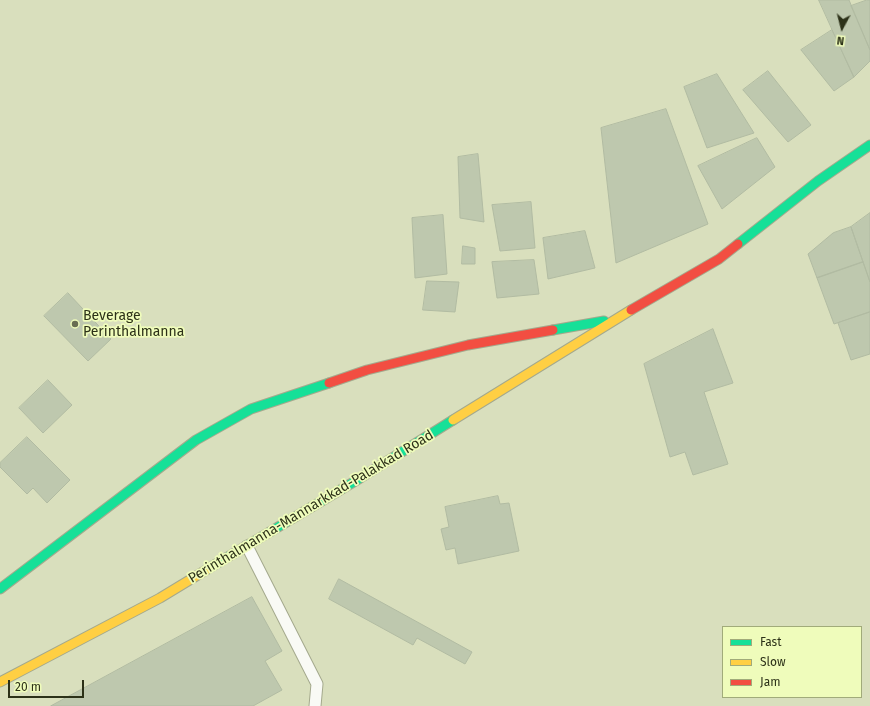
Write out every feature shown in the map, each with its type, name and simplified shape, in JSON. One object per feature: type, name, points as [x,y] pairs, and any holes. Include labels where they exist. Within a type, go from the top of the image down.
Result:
[{"type":"highway","name":"Perinthalmanna-Mannarkkad-Palakkad Road","points":[[0,682],[160,598],[357,480],[615,319],[719,260],[818,181],[870,145]]},
{"type":"highway","points":[[0,589],[196,440],[251,409],[367,370],[468,346],[615,319]]},
{"type":"lane","points":[[247,546],[317,684],[315,706]]},
{"type":"building","points":[[819,0],[849,0],[870,50],[870,61],[854,77]]},
{"type":"building","points":[[870,0],[870,50],[851,6]]},
{"type":"building","points":[[832,30],[854,77],[834,91],[801,50]]},
{"type":"building","points":[[768,71],[811,125],[788,142],[743,90]]},
{"type":"building","points":[[717,74],[754,133],[707,148],[684,87]]},
{"type":"building","points":[[666,109],[708,224],[616,263],[601,128]]},
{"type":"building","points":[[757,138],[775,167],[722,209],[698,166]]},
{"type":"building","points":[[478,154],[484,222],[460,218],[458,157]]},
{"type":"building","points":[[531,202],[535,248],[500,251],[492,205]]},
{"type":"building","points":[[870,213],[870,282],[851,227]]},
{"type":"building","points":[[443,215],[447,274],[415,278],[412,218]]},
{"type":"building","points":[[851,227],[863,262],[817,278],[808,254],[833,233]]},
{"type":"building","points":[[585,231],[595,268],[548,279],[543,238]]},
{"type":"building","points":[[463,246],[475,248],[475,264],[462,264]]},
{"type":"building","points":[[534,260],[539,294],[497,298],[492,262]]},
{"type":"building","points":[[863,262],[870,282],[870,312],[834,324],[817,278]]},
{"type":"building","points":[[427,281],[459,282],[455,312],[423,310]]},
{"type":"building","name":"Beverage Perinthalmanna","points":[[68,293],[111,339],[88,361],[44,316]]},
{"type":"building","points":[[870,312],[870,354],[851,360],[838,323]]},
{"type":"building","points":[[713,329],[733,383],[704,392],[728,464],[693,475],[685,452],[670,457],[644,364]]},
{"type":"building","points":[[48,380],[72,405],[43,433],[19,408]]},
{"type":"building","points":[[27,437],[70,480],[47,503],[33,488],[27,494],[0,467],[0,463]]},
{"type":"building","points":[[498,496],[500,504],[509,503],[519,551],[458,564],[455,548],[446,550],[441,529],[449,527],[445,507]]},
{"type":"building","points":[[339,579],[472,652],[465,664],[417,638],[413,645],[329,599]]},
{"type":"building","points":[[252,597],[282,651],[265,661],[282,690],[253,706],[51,706]]},
{"type":"traffic: fast","points":[[738,244],[818,181],[870,145]]},
{"type":"traffic: fast","points":[[553,330],[604,321]]},
{"type":"traffic: fast","points":[[0,589],[196,440],[251,409],[329,383]]},
{"type":"traffic: fast","points":[[216,564],[357,480],[453,420]]},
{"type":"traffic: slow","points":[[453,420],[631,310]]},
{"type":"traffic: slow","points":[[0,682],[160,598],[216,564]]},
{"type":"traffic: jam","points":[[631,310],[719,259],[738,244]]},
{"type":"traffic: jam","points":[[329,383],[367,370],[468,345],[553,330]]},
{"type":"place","name":"Beverage Perinthalmanna","points":[[75,324]]}]
